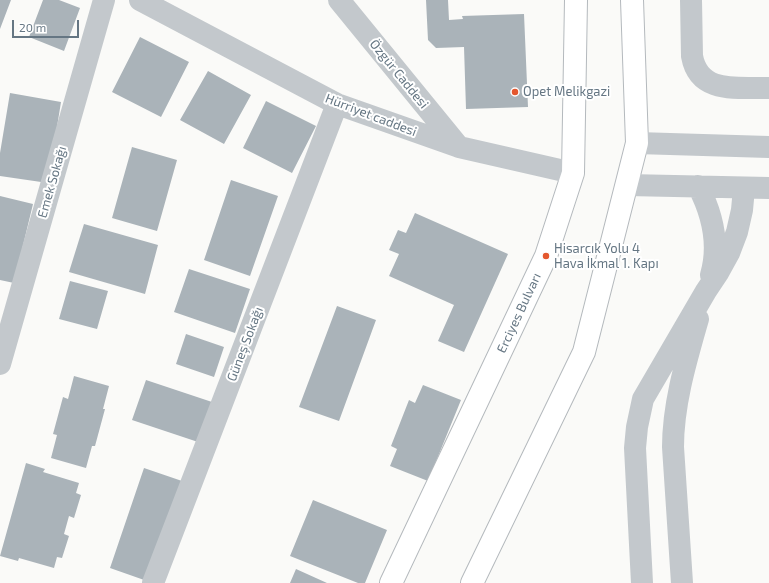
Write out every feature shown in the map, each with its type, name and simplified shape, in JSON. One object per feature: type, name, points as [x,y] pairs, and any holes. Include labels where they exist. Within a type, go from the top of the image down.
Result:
[{"type":"highway","name":"Erciyes Bulvarı","points":[[392,583],[546,256],[573,173],[576,0]]},
{"type":"highway","points":[[472,583],[584,352],[637,143],[632,0]]},
{"type":"street","name":"Emek Sokağı","points":[[0,364],[104,0]]},
{"type":"street","name":"Hürriyet caddesi","points":[[140,0],[337,104],[459,147],[573,173]]},
{"type":"street","name":"Özgür Caddesi","points":[[339,0],[459,147]]},
{"type":"street","points":[[692,0],[692,56],[694,64],[701,77],[707,82],[720,86],[769,88]]},
{"type":"street","name":"Güneş Sokağı","points":[[153,583],[337,104]]},
{"type":"street","points":[[637,143],[769,147]]},
{"type":"street","points":[[627,185],[769,188]]},
{"type":"street","points":[[682,583],[673,428],[679,392],[712,274],[715,256],[715,237],[712,219],[698,186]]},
{"type":"street","points":[[642,583],[635,448],[639,413],[643,399],[718,273],[731,246],[742,210],[744,188]]},
{"type":"building","points":[[0,0],[11,0],[0,29]]},
{"type":"building","points":[[43,0],[59,0],[80,8],[64,51],[29,37]]},
{"type":"building","points":[[426,0],[448,0],[449,20],[463,19],[462,16],[524,14],[528,107],[466,109],[464,47],[436,48],[428,40]]},
{"type":"building","points":[[140,37],[189,62],[161,117],[112,92]]},
{"type":"building","points":[[208,71],[251,95],[224,144],[180,120]]},
{"type":"building","points":[[10,93],[61,102],[48,183],[0,176],[0,153]]},
{"type":"building","points":[[266,101],[316,126],[292,173],[243,148]]},
{"type":"building","points":[[132,147],[177,160],[157,231],[112,218]]},
{"type":"building","points":[[231,180],[278,196],[250,276],[204,260]]},
{"type":"building","points":[[0,196],[33,204],[14,283],[0,280]]},
{"type":"building","points":[[415,213],[508,254],[464,352],[438,341],[454,305],[389,276],[399,254],[389,250],[398,230],[406,233]]},
{"type":"building","points":[[84,224],[158,245],[145,294],[69,272]]},
{"type":"building","points":[[189,269],[250,289],[235,333],[174,312]]},
{"type":"building","points":[[70,281],[108,291],[97,329],[59,319]]},
{"type":"building","points":[[337,306],[376,320],[339,421],[299,407]]},
{"type":"building","points":[[186,334],[224,347],[214,377],[176,364]]},
{"type":"building","points":[[74,376],[109,386],[103,409],[105,409],[95,446],[92,446],[86,468],[51,458],[57,435],[53,434],[63,397],[68,399]]},
{"type":"building","points":[[146,380],[215,403],[201,443],[132,420]]},
{"type":"building","points":[[423,385],[461,400],[428,481],[390,466],[397,449],[391,446],[409,400],[415,403]]},
{"type":"building","points":[[26,463],[45,469],[43,472],[79,483],[76,493],[81,495],[74,518],[69,516],[64,534],[69,536],[62,558],[57,557],[54,568],[19,558],[18,561],[0,556]]},
{"type":"building","points":[[144,468],[182,481],[147,581],[110,568]]},
{"type":"building","points":[[313,500],[387,530],[365,583],[358,583],[290,556]]},
{"type":"building","points":[[296,569],[327,583],[290,583]]},
{"type":"place","name":"Opet Melikgazi","points":[[515,92]]},
{"type":"place","name":"Hisarcık Yolu 4 Hava İkmal 1. Kapı","points":[[546,256]]}]
